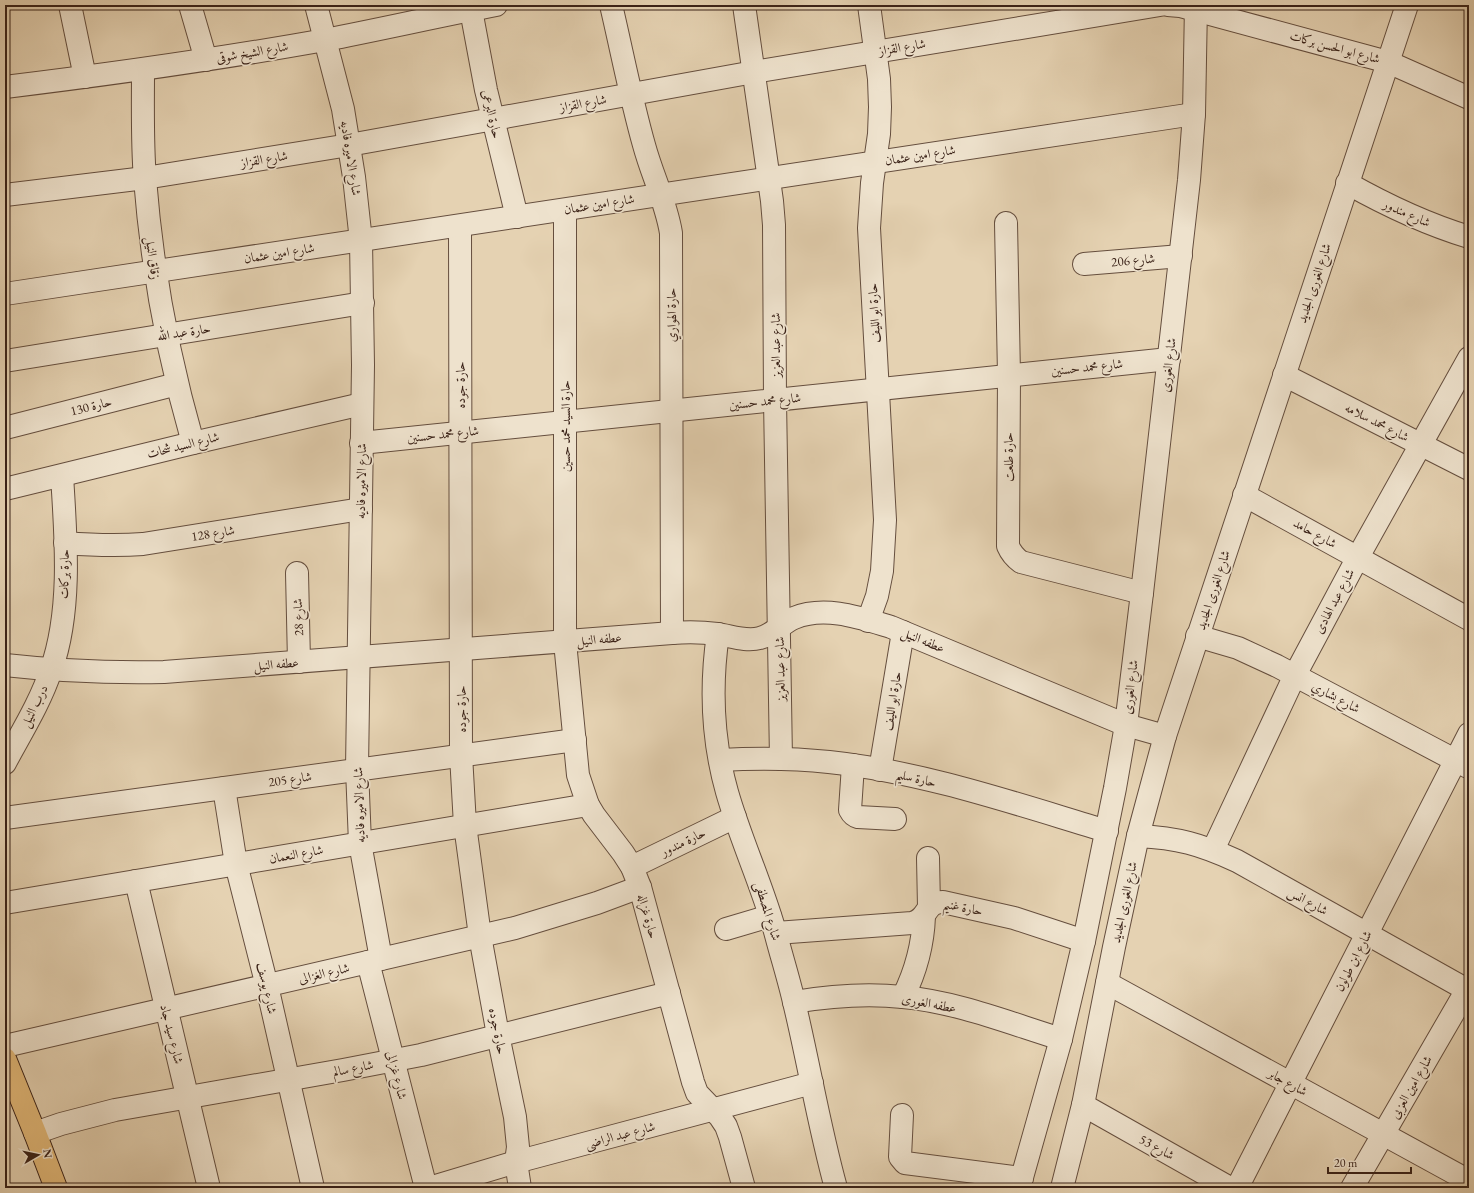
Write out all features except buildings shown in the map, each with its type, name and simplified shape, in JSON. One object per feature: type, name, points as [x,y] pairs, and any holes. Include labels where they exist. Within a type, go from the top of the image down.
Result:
[{"type":"main road","points":[[5,1059],[36,1133],[56,1188]]},
{"type":"street","points":[[70,5],[85,77]]},
{"type":"street","points":[[190,5],[206,60]]},
{"type":"street","name":"شارع الاميره فاديه","points":[[316,5],[336,81],[349,145],[361,241],[363,303],[357,769],[360,843],[375,961]]},
{"type":"street","name":"شارع الشيخ شوقى","points":[[5,87],[143,70],[326,40],[496,5]]},
{"type":"street","name":"حارة الهواري","points":[[611,5],[649,162],[668,214],[671,233],[672,633]]},
{"type":"street","name":"شارع عبد العزيز","points":[[744,5],[772,201],[775,248],[775,400],[781,759]]},
{"type":"street","name":"حارة ابو الليف","points":[[868,621],[877,596],[882,571],[884,545],[869,228],[872,183],[879,134],[880,107],[879,79],[869,5]]},
{"type":"street","name":"شارع القزاز","points":[[5,195],[145,178],[349,145],[754,72],[1160,5]]},
{"type":"street","points":[[1168,5],[1196,7]]},
{"type":"street","name":"شارع الغورى الجديد","points":[[1062,1188],[1083,1105],[1121,911],[1138,836],[1164,736],[1407,5]]},
{"type":"street","name":"شارع ابو الحسن بركات","points":[[1196,7],[1388,62],[1469,98]]},
{"type":"street","name":"شارع الغورى","points":[[1126,725],[1189,180],[1194,114],[1196,7]]},
{"type":"street","name":"حارة البرعى","points":[[471,10],[493,119],[516,217]]},
{"type":"street","name":"زقاق النيل","points":[[143,70],[145,178],[155,272],[166,335],[177,384],[193,442]]},
{"type":"street","name":"شارع امين عثمان","points":[[5,294],[1194,114]]},
{"type":"street","name":"شارع مندور","points":[[1347,183],[1381,202],[1416,218],[1469,237]]},
{"type":"street","name":"حارة السيد محمد حسين","points":[[565,210],[565,642]]},
{"type":"street","name":"حارة طلعت","points":[[1006,223],[1009,375],[1008,546],[1011,552],[1021,562],[1142,593]]},
{"type":"street","name":"حارة جوده","points":[[460,226],[461,755],[465,825],[480,936],[515,1117],[518,1147],[516,1162],[520,1188]]},
{"type":"street","name":"شارع 206","points":[[1084,264],[1181,256]]},
{"type":"street","name":"حارة عبد الله","points":[[5,361],[363,303]]},
{"type":"street","name":"شارع محمد حسنين","points":[[361,443],[1169,358]]},
{"type":"street","name":"شارع عبد الهادى","points":[[1213,850],[1295,675],[1358,557],[1469,358]]},
{"type":"street","name":"شارع محمد سلامه","points":[[1284,375],[1469,470]]},
{"type":"street","name":"حارة 130","points":[[5,428],[177,384]]},
{"type":"street","name":"شارع السيد شحات","points":[[5,489],[62,476],[193,442],[362,404]]},
{"type":"street","name":"حارة بركات","points":[[51,670],[60,638],[64,612],[65,543],[62,476]]},
{"type":"street","name":"شارع حامد","points":[[1244,495],[1469,619]]},
{"type":"street","name":"شارع 128","points":[[65,543],[104,546],[143,544],[361,509]]},
{"type":"street","name":"شارع 28","points":[[296,573],[299,662]]},
{"type":"street","name":"عطفه النيل","points":[[5,665],[51,670],[164,672],[672,633],[702,632],[748,639],[760,638],[802,615],[827,613],[855,617],[903,632],[1126,725],[1164,736]]},
{"type":"street","name":"حارة ابو الليف","points":[[880,770],[903,632]]},
{"type":"street","name":"شارع المصطفى","points":[[718,634],[714,665],[713,697],[714,728],[720,760],[727,792],[773,925],[794,1002],[836,1188]]},
{"type":"street","name":"شارع بشاري","points":[[1197,636],[1238,648],[1258,656],[1462,764]]},
{"type":"street","name":"حارة غزاله","points":[[565,642],[578,775],[588,805],[632,867],[640,887],[693,1082],[697,1093],[704,1102],[714,1109],[720,1117],[730,1137],[744,1188]]},
{"type":"street","name":"درب النيل","points":[[5,763],[41,696],[51,670]]},
{"type":"street","points":[[902,1115],[900,1157],[905,1163],[1021,1183],[1061,1039],[1084,941],[1107,831],[1126,725]]},
{"type":"street","name":"شارع ابن طولون","points":[[1237,1188],[1367,934],[1462,764],[1469,734]]},
{"type":"street","name":"شارع 205","points":[[5,818],[575,740]]},
{"type":"street","name":"حارة سليم","points":[[720,760],[781,759],[818,761],[880,770],[959,788],[1107,831]]},
{"type":"street","points":[[853,766],[850,810],[854,816],[871,826],[895,820]]},
{"type":"street","name":"شارع يوسف","points":[[224,788],[236,864],[267,986],[312,1188]]},
{"type":"street","name":"شارع النعمان","points":[[5,903],[588,805]]},
{"type":"street","name":"حارة مندور","points":[[632,867],[735,817]]},
{"type":"street","name":"شارع انس","points":[[1138,836],[1163,837],[1189,842],[1213,850],[1237,861],[1468,989]]},
{"type":"street","points":[[902,997],[916,966],[924,933],[927,911],[928,858]]},
{"type":"street","name":"شارع سيد جاد","points":[[136,881],[209,1188]]},
{"type":"street","name":"شارع الغزالى","points":[[5,1046],[480,936],[553,917],[640,887]]},
{"type":"street","name":"حارة غنيم","points":[[726,929],[773,925],[912,923],[917,922],[933,903],[938,902],[967,906],[1014,918],[1084,941]]},
{"type":"street","points":[[1092,903],[1121,911]]},
{"type":"street","name":"شارع غزالى","points":[[375,961],[393,1060],[426,1188]]},
{"type":"street","name":"شارع جابر","points":[[1107,983],[1469,1181]]},
{"type":"street","name":"شارع امين العزبى","points":[[1352,1188],[1468,989]]},
{"type":"street","name":"شارع سالم","points":[[36,1133],[61,1124],[102,1114],[421,1055],[669,993]]},
{"type":"street","name":"عطفه الغورى","points":[[794,1002],[848,995],[902,997],[950,1005],[1061,1039]]},
{"type":"street","name":"شارع عبد الراضى","points":[[429,1188],[516,1162],[812,1083]]},
{"type":"street","name":"شارع 53","points":[[1083,1105],[1230,1188]]}]
